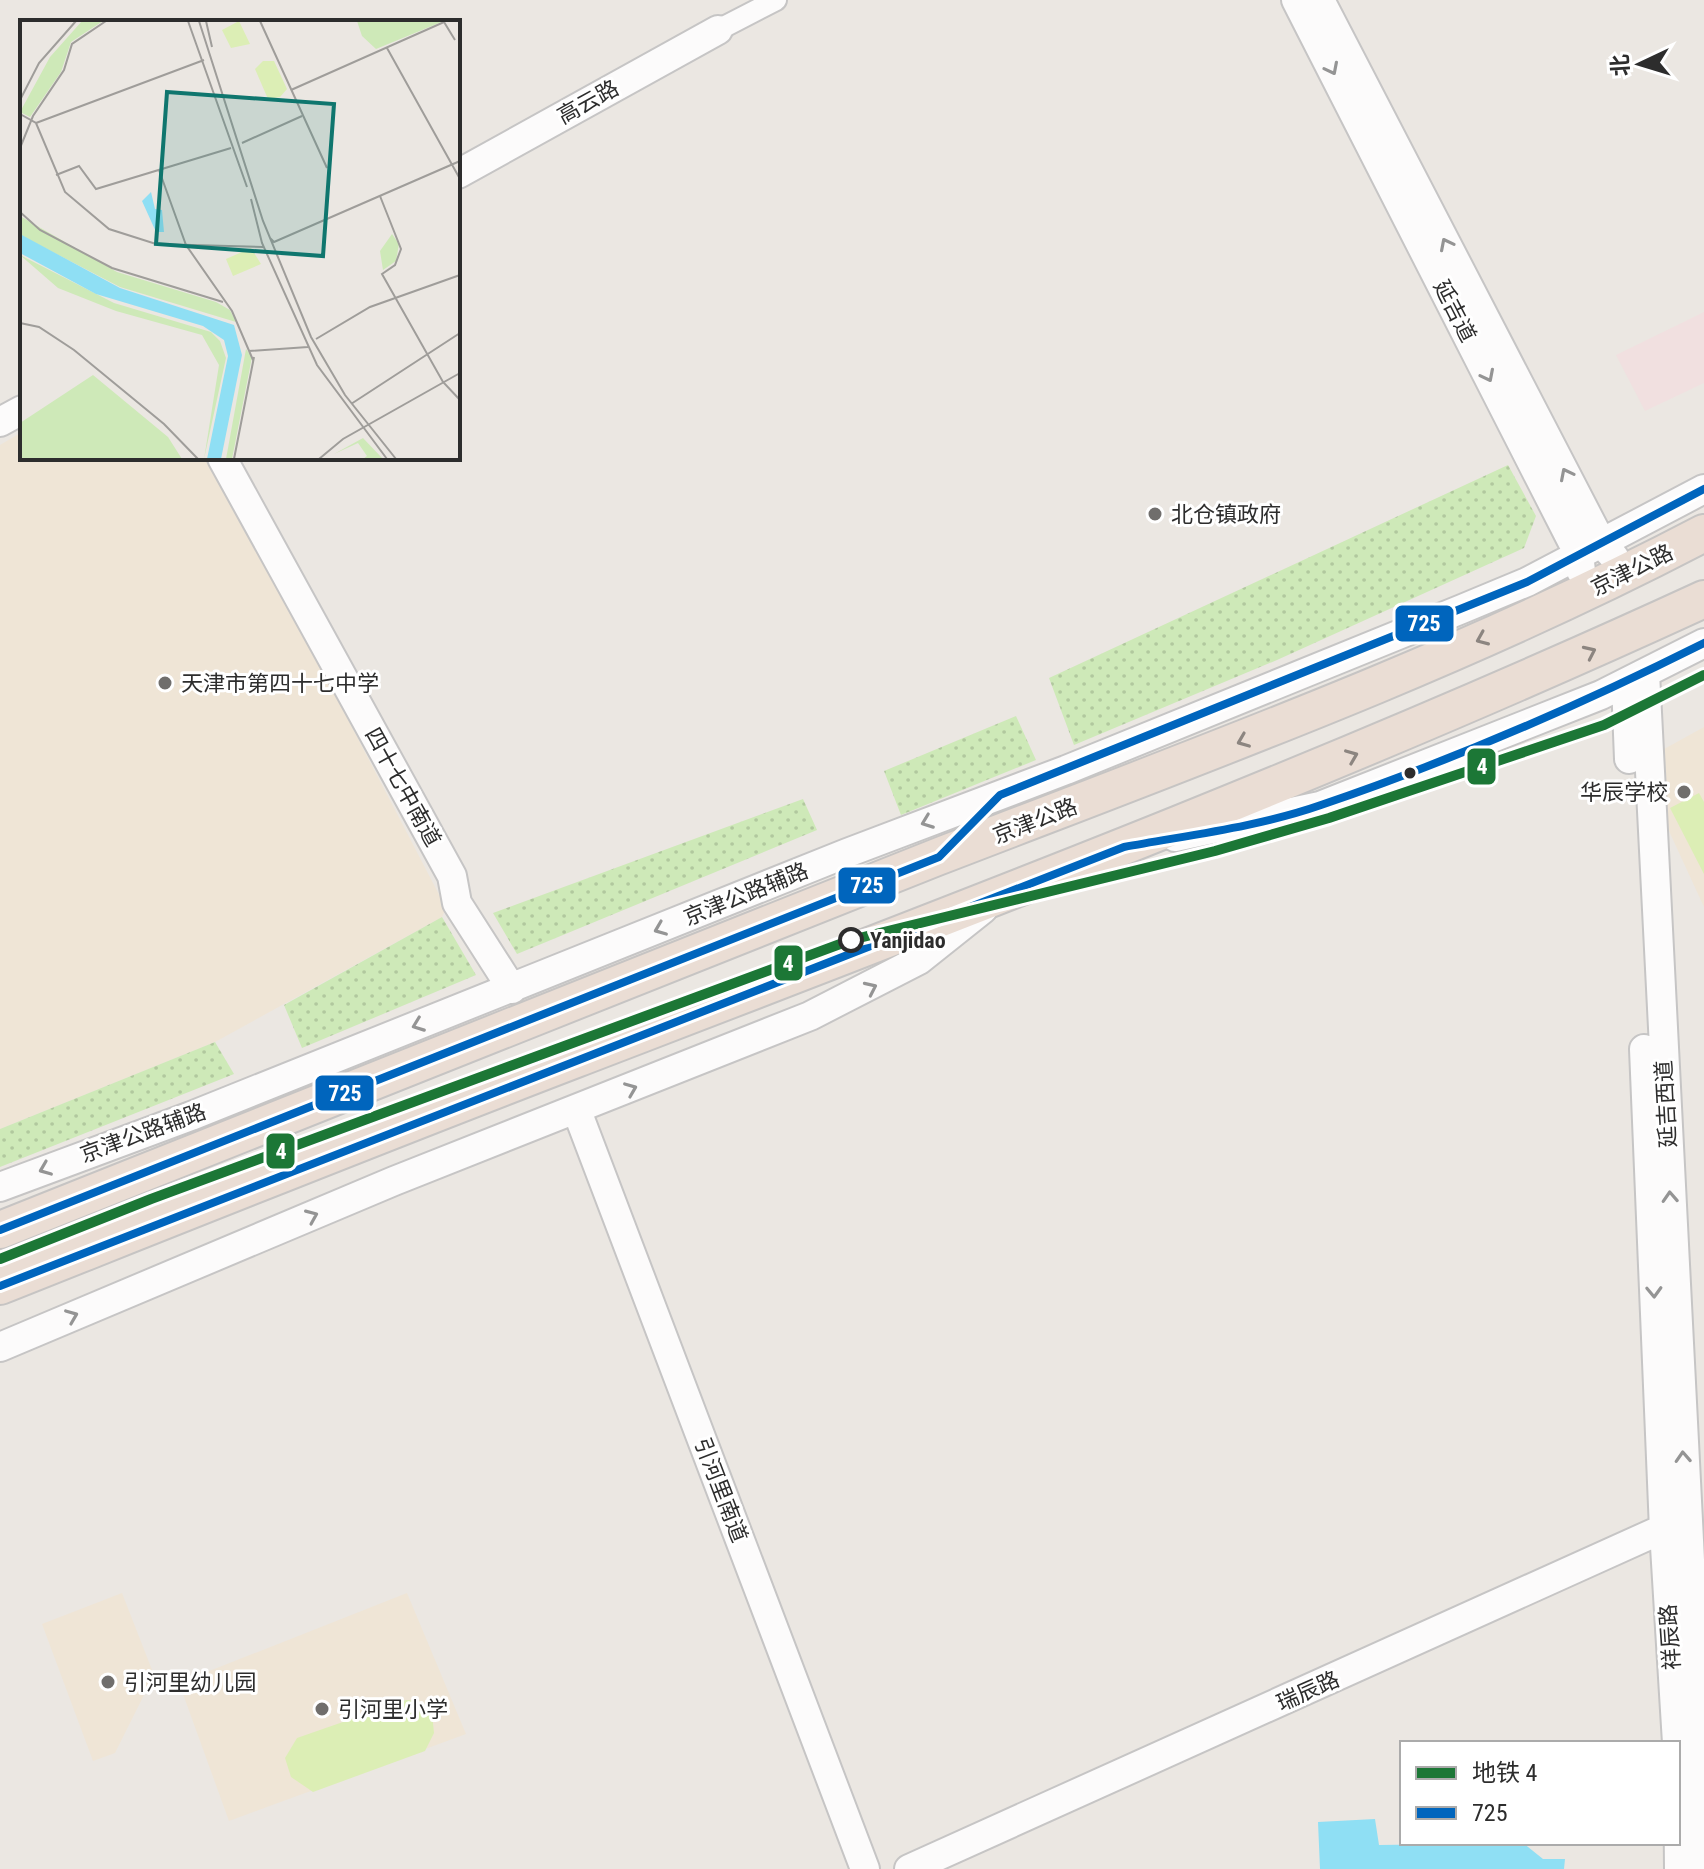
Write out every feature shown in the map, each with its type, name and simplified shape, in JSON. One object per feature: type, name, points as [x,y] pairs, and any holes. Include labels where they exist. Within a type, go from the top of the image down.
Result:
[{"type":"highway","name":"京津公路","points":[[0,1230],[939,857],[1190,762],[1541,613],[1704,533]]},
{"type":"highway","points":[[0,1286],[570,1061],[993,900],[1365,751],[1704,599]]},
{"type":"main road","name":"延吉道","points":[[1296,0],[1590,549]]},
{"type":"main road","name":"延吉道","points":[[1320,0],[1590,549]]},
{"type":"main road","name":"高云路","points":[[460,173],[718,30]]},
{"type":"main road","points":[[0,422],[20,411]]},
{"type":"main road","name":"四十七中南道","points":[[223,460],[452,876],[457,903],[512,989]]},
{"type":"main road","name":"京津公路辅路","points":[[0,1187],[191,1116],[512,989],[1514,587],[1704,489]]},
{"type":"main road","points":[[1541,613],[1579,580],[1590,549],[1620,560],[1648,563]]},
{"type":"main road","points":[[1124,847],[1320,806],[1635,678],[1704,643]]},
{"type":"main road","name":"延吉西道","points":[[1635,678],[1690,1525]]},
{"type":"main road","points":[[939,857],[1000,795]]},
{"type":"main road","points":[[0,1347],[394,1181],[577,1111],[810,1016],[885,981],[919,960],[993,900]]},
{"type":"main road","name":"引河里南道","points":[[577,1111],[865,1869]]},
{"type":"main road","points":[[1678,1584],[1690,1525]]},
{"type":"main road","name":"祥辰路","points":[[1677,1741],[1678,1584],[1690,1525]]},
{"type":"main road","name":"瑞辰路","points":[[909,1869],[1690,1525]]},
{"type":"main road","name":"瑞辰路","points":[[926,1869],[1690,1525]]},
{"type":"main road","name":"祥辰路","points":[[1678,1584],[1701,1777],[1701,1869]]},
{"type":"main road","points":[[1679,1845],[1679,1869]]},
{"type":"street","points":[[718,30],[776,0]]},
{"type":"shaded area","points":[[1704,312],[1704,383],[1645,411],[1616,355]]},
{"type":"shaded area","name":"天津市第四十七中学","points":[[20,433],[20,460],[213,460],[446,908],[442,917],[215,1042],[0,1129],[0,445]]},
{"type":"shaded area","name":"华辰学校","points":[[1704,727],[1704,907],[1669,831],[1657,753]]},
{"type":"shaded area","name":"引河里幼儿园","points":[[122,1593],[154,1675],[115,1753],[93,1761],[42,1624]]},
{"type":"shaded area","name":"引河里小学","points":[[407,1593],[466,1734],[229,1821],[179,1683]]},
{"type":"green space","points":[[1508,465],[1536,516],[1524,548],[1277,660],[1074,745],[1049,678]]},
{"type":"green space","points":[[1016,716],[1036,760],[901,815],[884,771]]},
{"type":"green space","points":[[1699,793],[1704,802],[1704,874],[1670,808]]},
{"type":"green space","points":[[803,799],[817,830],[517,954],[493,913]]},
{"type":"green space","points":[[442,917],[476,975],[302,1048],[284,1005]]},
{"type":"green space","points":[[215,1042],[234,1074],[0,1167],[0,1129]]},
{"type":"green space","points":[[406,1700],[417,1701],[432,1713],[434,1733],[425,1751],[313,1792],[291,1777],[285,1758],[297,1738]]},
{"type":"water","points":[[1375,1819],[1379,1845],[1526,1845],[1543,1859],[1565,1859],[1564,1869],[1320,1869],[1318,1822]]},
{"type":"metro line","name":"4","points":[[0,1259],[151,1199],[851,940],[1215,851],[1329,818],[1604,725],[1704,675]]},
{"type":"transit line","name":"725","points":[[0,1230],[939,857],[1000,795],[1527,582],[1704,489]]},
{"type":"transit line","name":"725","points":[[0,1286],[1124,847],[1273,819],[1419,770],[1611,688],[1704,643]]},
{"type":"place","name":"北仓镇政府","points":[[1155,514]]},
{"type":"place","name":"天津市第四十七中学","points":[[165,683]]},
{"type":"place","name":"华辰学校","points":[[1684,792]]},
{"type":"place","name":"Yanjidao","points":[[851,940]]},
{"type":"place","name":"引河里幼儿园","points":[[108,1682]]},
{"type":"place","name":"引河里小学","points":[[322,1709]]}]
